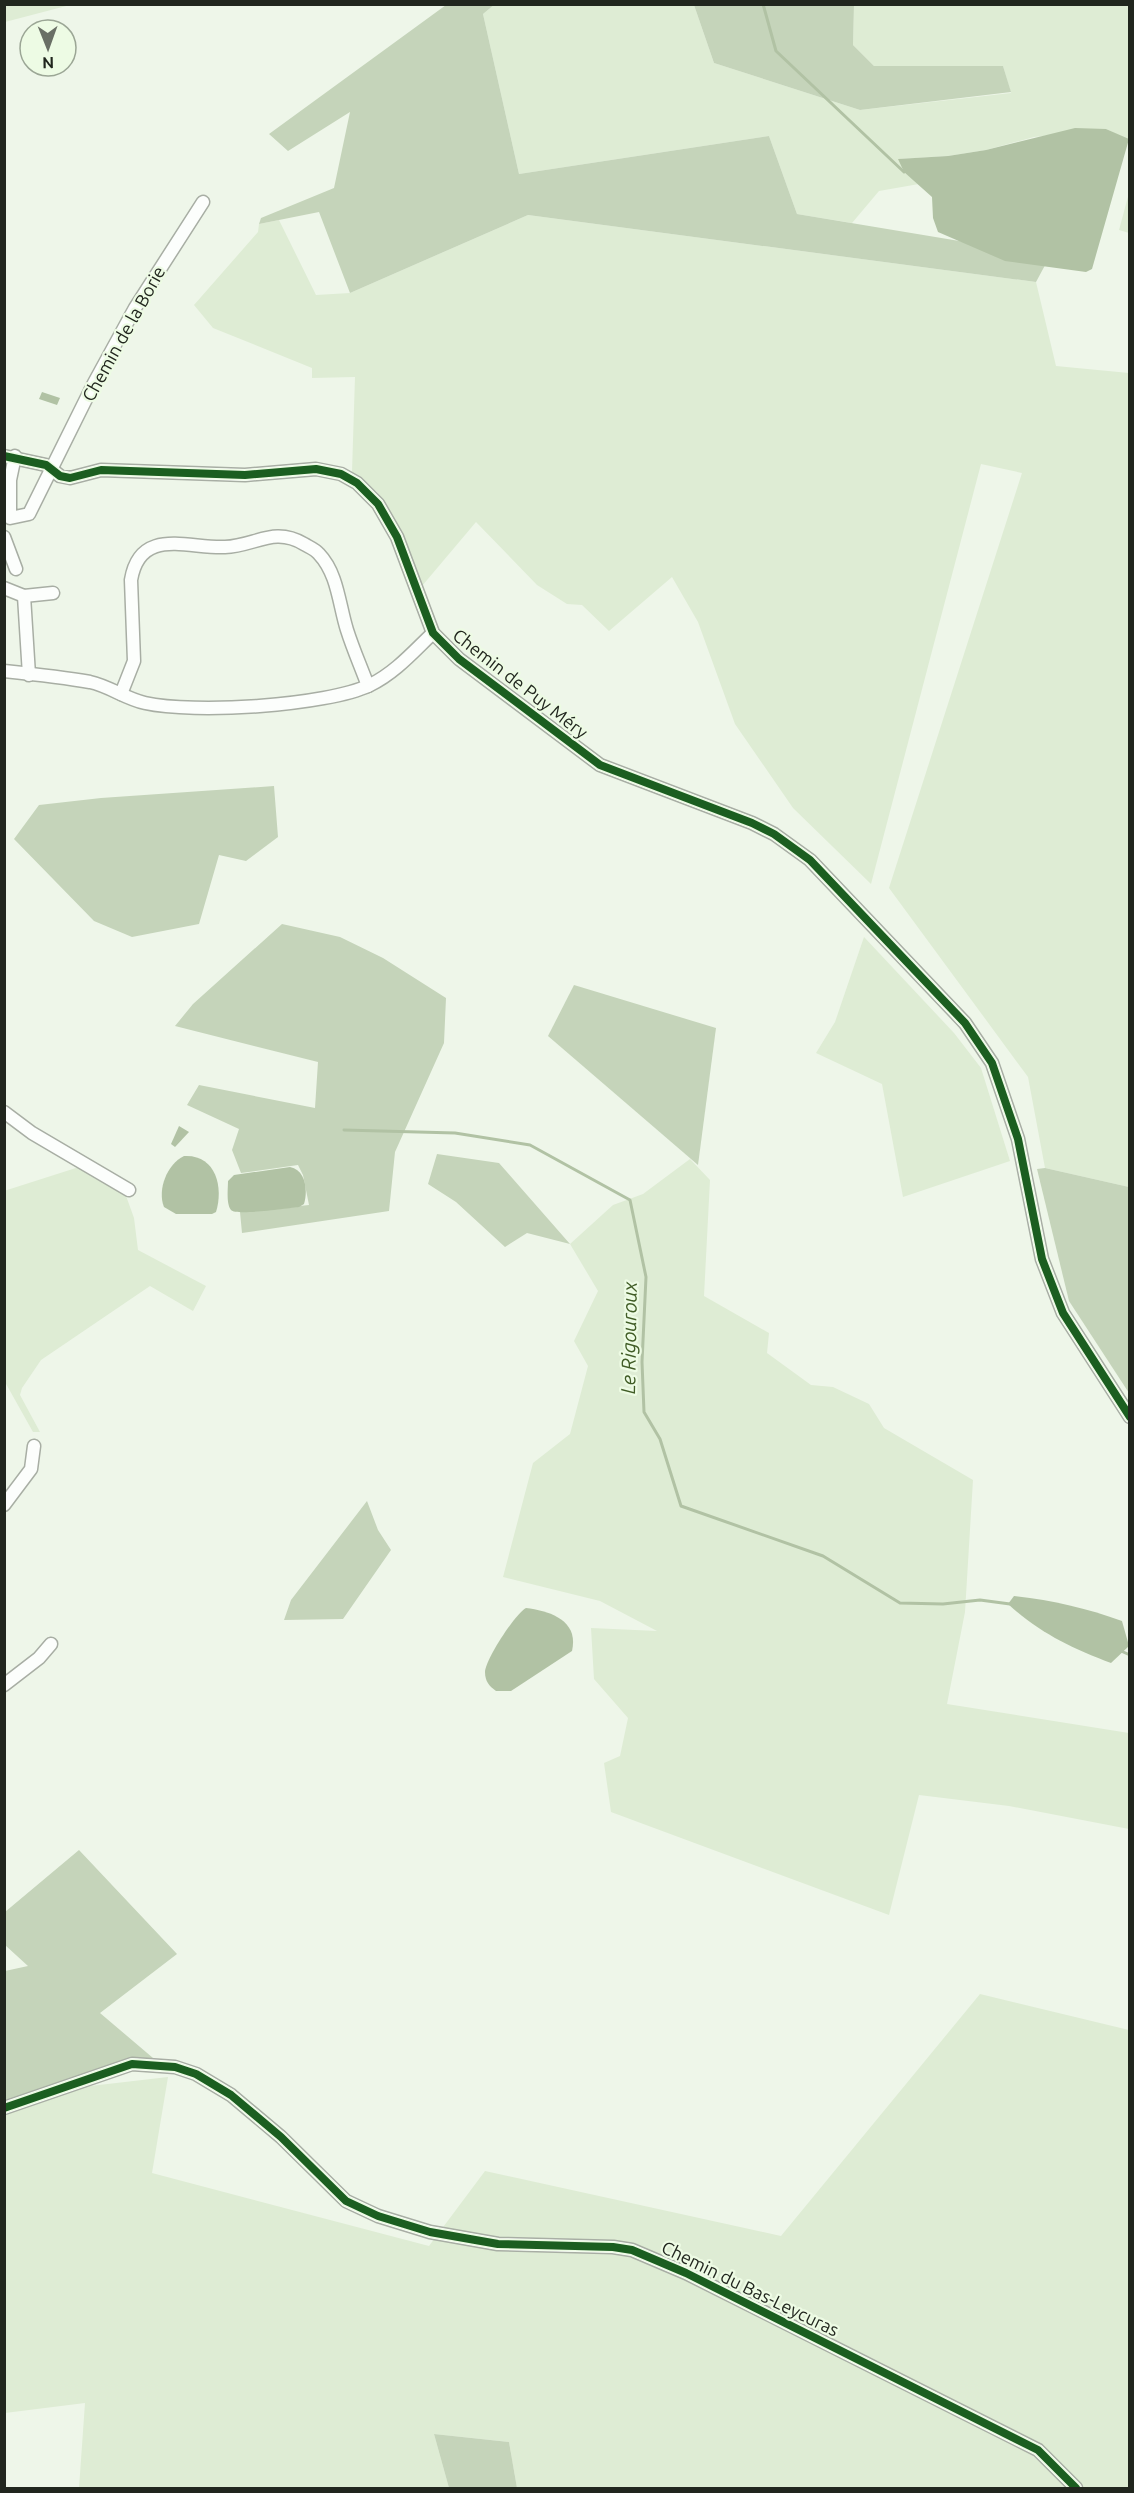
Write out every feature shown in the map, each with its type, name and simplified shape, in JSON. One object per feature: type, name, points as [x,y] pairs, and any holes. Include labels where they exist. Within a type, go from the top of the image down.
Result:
[{"type":"street","name":"Chemin de la Borie","points":[[10,518],[29,514],[50,469],[135,308],[202,202]]},
{"type":"street","name":"Chemin de Puy Méry","points":[[10,456],[46,465],[60,476],[70,478],[101,470],[244,475],[316,469],[341,474],[357,483],[378,504],[397,537],[433,633],[459,659],[600,765],[752,823],[774,834],[810,860],[965,1023],[992,1063],[1018,1139],[1042,1258],[1063,1313],[1130,1417]]},
{"type":"street","points":[[10,456],[10,518],[4,536],[16,569]]},
{"type":"street","points":[[120,694],[134,661],[131,580],[139,558],[164,543],[227,548],[273,536],[297,540],[318,552],[331,570],[347,630],[368,686]]},
{"type":"street","points":[[4,588],[24,596],[53,593]]},
{"type":"street","points":[[24,596],[29,675]]},
{"type":"street","points":[[4,671],[92,683],[147,704],[216,707],[318,700],[368,686],[390,673],[433,633]]},
{"type":"street","points":[[4,1112],[32,1133],[129,1190]]},
{"type":"street","points":[[4,1505],[31,1468],[34,1446]]},
{"type":"street","points":[[4,1685],[39,1658],[51,1644]]},
{"type":"street","name":"Chemin du Bas-Leycuras","points":[[4,2108],[132,2064],[175,2067],[209,2081],[231,2095],[281,2137],[346,2201],[364,2210],[402,2225],[498,2244],[613,2247],[639,2252],[686,2273],[1038,2450],[1076,2488]]},
{"type":"shaded area","points":[[5,4],[70,4],[70,5],[5,22]]},
{"type":"shaded area","points":[[495,4],[694,5],[714,63],[860,110],[1011,93],[1003,66],[874,66],[853,45],[854,5],[1129,5],[1129,140],[1106,129],[1034,137],[986,150],[948,156],[899,159],[904,172],[919,184],[879,191],[852,223],[797,214],[769,136],[519,174],[483,14]]},
{"type":"shaded area","points":[[495,4],[483,14],[519,174],[769,136],[797,214],[1050,256],[1036,282],[528,215],[350,293],[319,212],[259,224],[261,218],[334,188],[350,112],[288,151],[269,134],[446,5]]},
{"type":"shaded area","points":[[694,5],[854,5],[853,45],[874,66],[1003,66],[1011,92],[860,110],[714,63]]},
{"type":"shaded area","points":[[1075,128],[1106,129],[1129,139],[1092,269],[1086,272],[1005,261],[938,232],[933,218],[932,197],[904,172],[898,159],[948,156],[986,150]]},
{"type":"shaded area","points":[[1129,193],[1129,233],[1119,230]]},
{"type":"shaded area","points":[[528,215],[1036,282],[1056,366],[1129,373],[1129,1187],[1045,1168],[1028,1077],[889,888],[1022,473],[981,464],[871,884],[793,808],[735,724],[698,622],[672,577],[609,631],[582,605],[567,604],[537,585],[476,522],[422,586],[393,516],[377,492],[352,472],[355,377],[312,378],[312,368],[213,328],[194,305],[258,232],[259,224],[279,220],[316,295],[350,293]]},
{"type":"shaded area","points":[[42,392],[60,398],[57,405],[39,399]]},
{"type":"shaded area","points":[[274,786],[278,837],[246,861],[219,855],[199,924],[132,937],[94,921],[14,839],[39,805],[101,798]]},
{"type":"shaded area","points":[[282,924],[340,937],[383,958],[446,998],[444,1043],[395,1152],[389,1211],[242,1233],[240,1212],[309,1205],[303,1175],[298,1165],[241,1173],[232,1150],[239,1129],[187,1105],[199,1085],[315,1108],[318,1062],[175,1026],[193,1004]]},
{"type":"shaded area","points":[[864,937],[954,1033],[981,1068],[1010,1161],[903,1197],[882,1084],[816,1053],[835,1022]]},
{"type":"shaded area","points":[[574,985],[716,1028],[698,1165],[548,1036]]},
{"type":"shaded area","points":[[179,1126],[189,1132],[175,1147],[171,1144]]},
{"type":"shaded area","points":[[437,1154],[499,1163],[570,1244],[527,1233],[505,1247],[456,1202],[428,1184]]},
{"type":"shaded area","points":[[184,1156],[203,1160],[215,1174],[219,1192],[216,1212],[176,1214],[164,1207],[162,1193],[165,1178],[173,1165]]},
{"type":"shaded area","points":[[690,1159],[710,1180],[704,1296],[769,1333],[767,1353],[811,1385],[833,1387],[869,1404],[884,1428],[973,1480],[965,1612],[947,1704],[1129,1733],[1129,1829],[1009,1806],[919,1795],[889,1915],[611,1812],[604,1763],[620,1756],[628,1718],[594,1679],[591,1628],[657,1631],[600,1601],[503,1577],[533,1463],[570,1434],[588,1366],[574,1341],[598,1291],[570,1244],[613,1205],[643,1194]]},
{"type":"shaded area","points":[[79,1167],[94,1178],[125,1193],[134,1218],[138,1250],[206,1286],[193,1311],[150,1286],[41,1360],[22,1388],[20,1395],[40,1432],[33,1432],[5,1382],[4,1191]]},
{"type":"shaded area","points":[[290,1167],[300,1172],[305,1182],[304,1204],[299,1207],[263,1211],[235,1212],[231,1210],[228,1200],[228,1181],[234,1175]]},
{"type":"shaded area","points":[[1045,1168],[1129,1187],[1129,1393],[1069,1301],[1037,1169]]},
{"type":"shaded area","points":[[367,1501],[378,1530],[391,1550],[343,1619],[284,1620],[291,1600]]},
{"type":"shaded area","points":[[1014,1596],[1069,1605],[1122,1621],[1129,1646],[1111,1663],[1083,1652],[1056,1639],[1020,1614],[1008,1604]]},
{"type":"shaded area","points":[[526,1608],[545,1612],[561,1619],[571,1632],[572,1651],[511,1691],[496,1691],[487,1681],[486,1666],[508,1628]]},
{"type":"shaded area","points":[[79,1850],[177,1954],[100,2013],[153,2058],[129,2058],[5,2101],[5,1971],[28,1966],[5,1945],[5,1912]]},
{"type":"shaded area","points":[[980,1994],[1129,2030],[1129,2488],[517,2488],[509,2442],[434,2434],[449,2488],[79,2488],[85,2403],[5,2413],[4,2096],[168,2077],[152,2173],[429,2246],[485,2171],[781,2236]]},
{"type":"shaded area","points":[[434,2434],[509,2442],[517,2488],[449,2488]]},
{"type":"waterway","points":[[763,4],[776,51],[904,172]]},
{"type":"waterway","name":"Le Rigouroux","points":[[344,1130],[455,1133],[530,1145],[630,1200],[646,1277],[642,1362],[644,1412],[660,1439],[681,1506],[823,1556],[900,1603],[943,1604],[980,1600],[1010,1604]]},
{"type":"waterway","name":"Le Rigouroux","points":[[1121,1651],[1130,1655]]},
{"type":"cycle path","points":[[4,456],[46,465],[60,476],[70,478],[101,470],[245,475],[316,469],[341,474],[357,483],[378,504],[397,537],[433,633],[459,659],[600,765],[752,823],[774,834],[810,860],[965,1023],[992,1063],[1018,1139],[1042,1259],[1063,1313],[1130,1417]]},
{"type":"cycle path","points":[[4,2108],[132,2064],[175,2067],[196,2074],[231,2095],[281,2137],[346,2201],[378,2216],[430,2232],[498,2244],[613,2247],[632,2250],[686,2273],[1038,2450],[1076,2488]]}]
